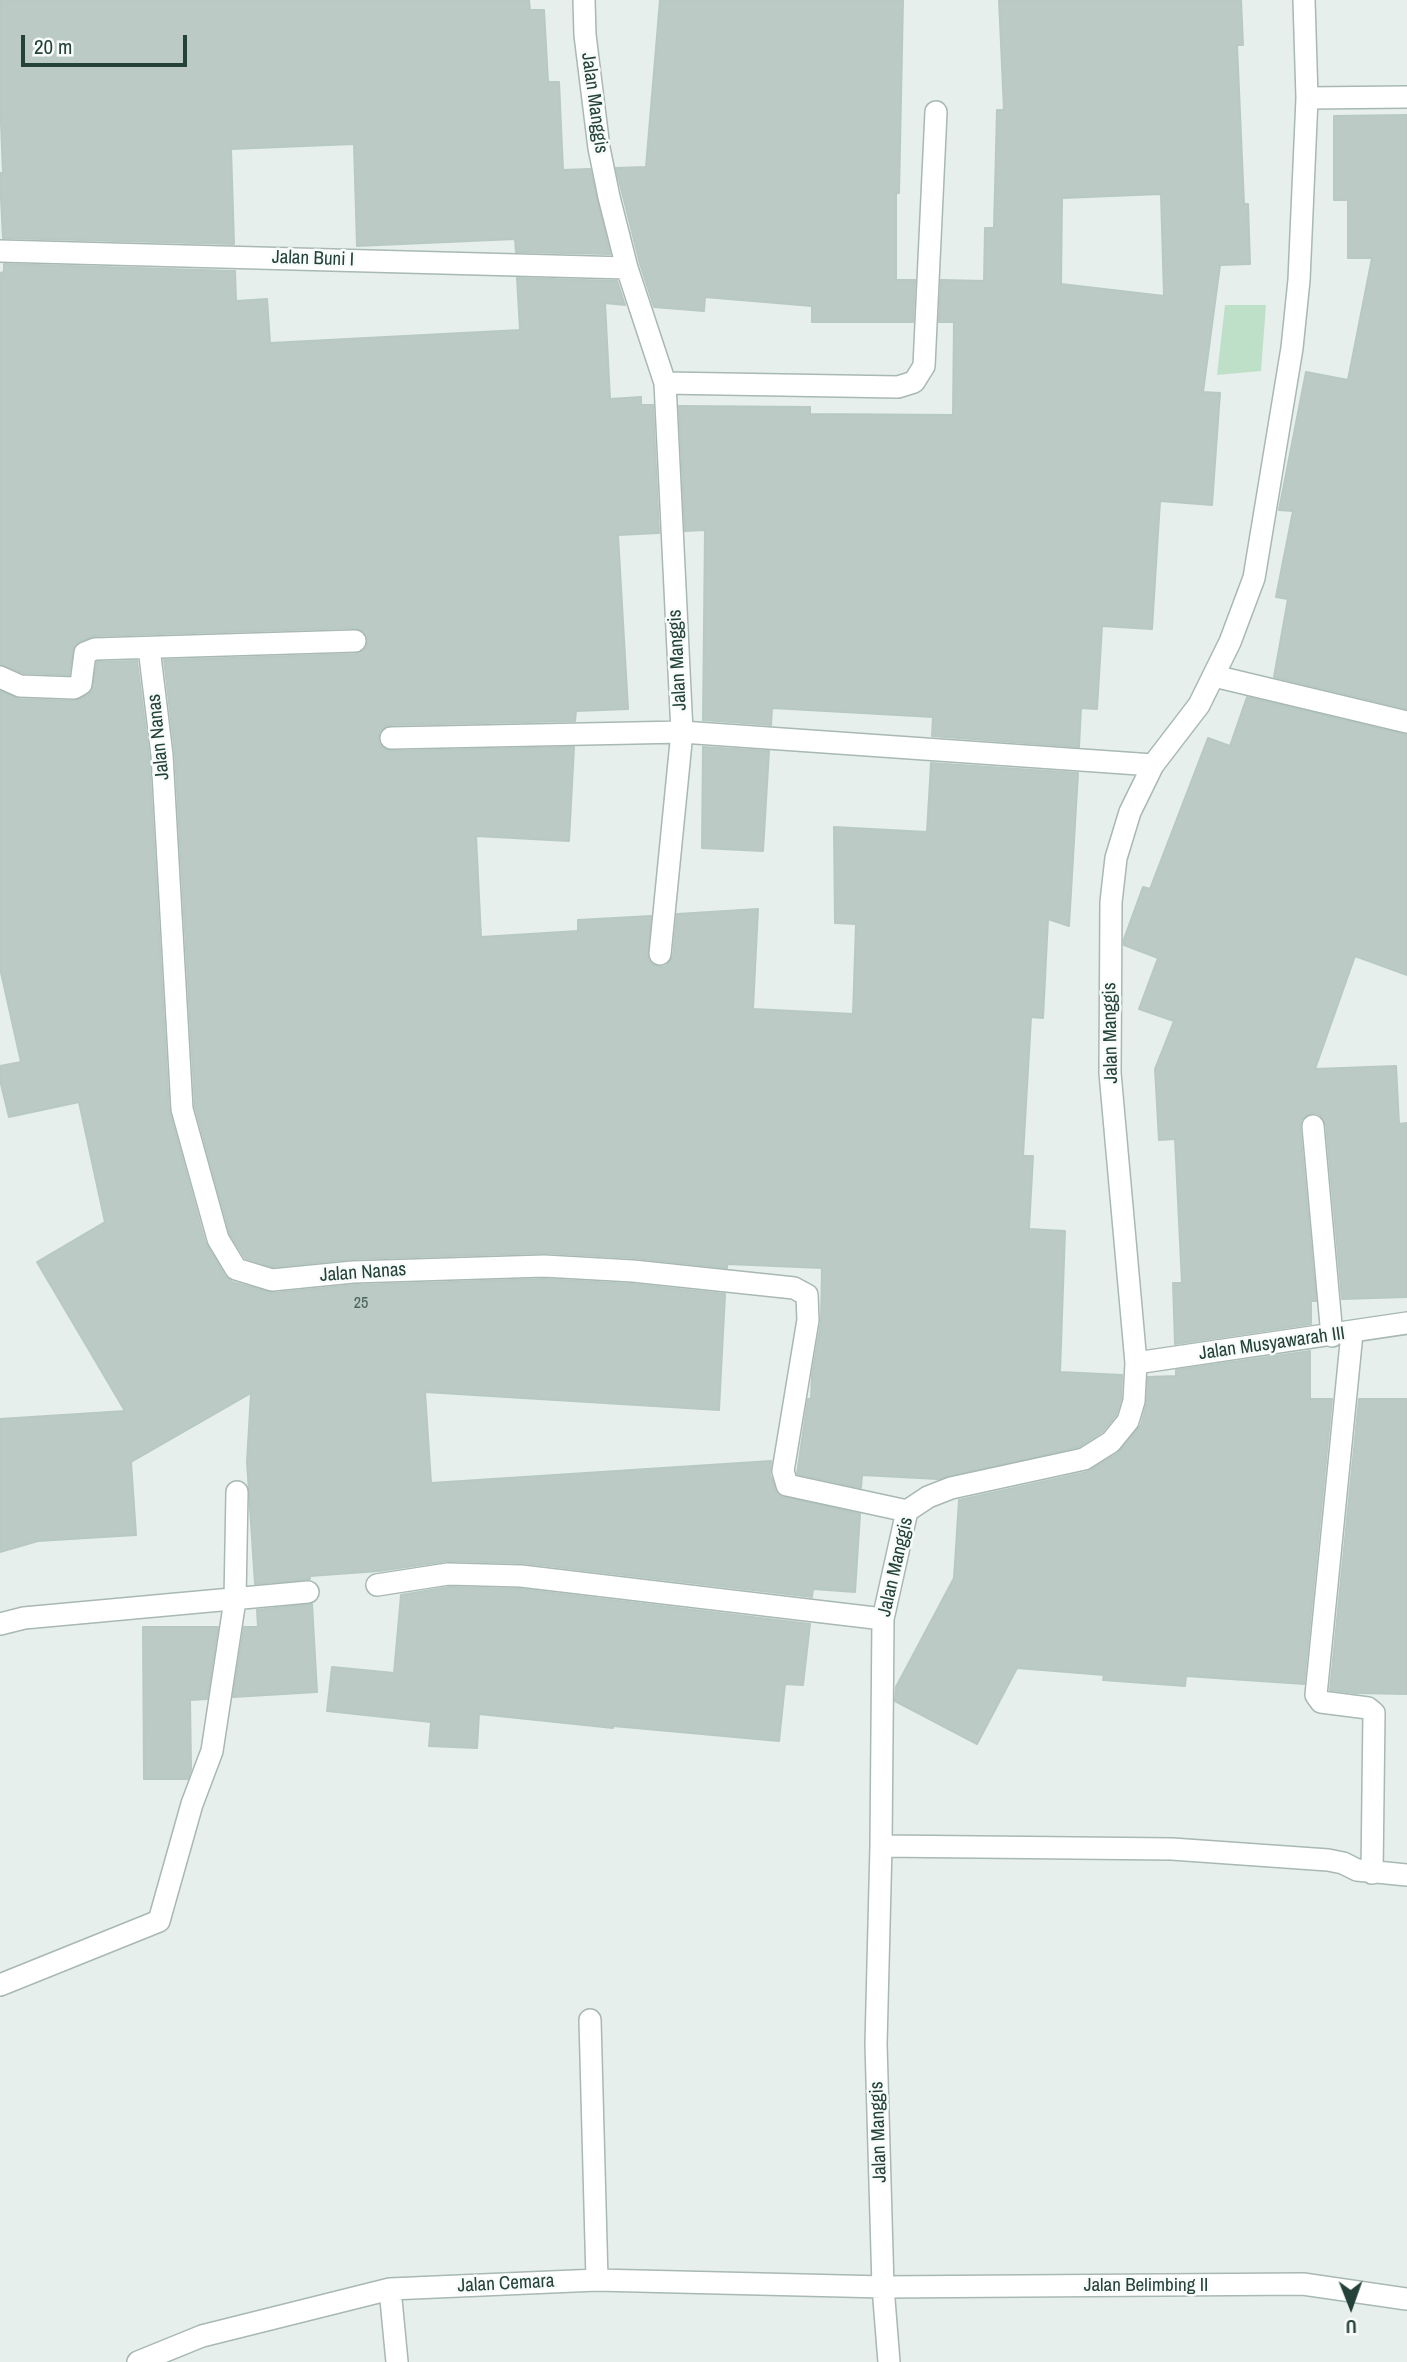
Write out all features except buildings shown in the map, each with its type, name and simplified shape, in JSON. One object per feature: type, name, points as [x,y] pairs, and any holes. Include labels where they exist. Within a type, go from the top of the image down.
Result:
[{"type":"street","name":"Jalan Manggis","points":[[584,0],[585,36],[599,148],[627,268],[665,383],[682,732],[1153,765],[1130,811],[1116,858],[1111,902],[1110,1073],[1136,1363],[1134,1401],[1128,1421],[1111,1442],[1084,1459],[951,1488],[928,1497],[907,1511],[883,1619],[876,2044],[883,2287],[889,2362]]},
{"type":"street","points":[[1153,765],[1199,705],[1230,642],[1254,578],[1278,444],[1299,280],[1307,98],[1304,0]]},
{"type":"street","points":[[1307,98],[1407,97]]},
{"type":"street","points":[[665,383],[898,387],[915,382],[924,366],[936,112]]},
{"type":"street","name":"Jalan Buni I","points":[[0,251],[627,268]]},
{"type":"street","points":[[0,677],[20,686],[74,688],[81,684],[85,653],[95,649],[355,640]]},
{"type":"street","name":"Jalan Nanas","points":[[149,648],[162,755],[182,1109],[218,1240],[236,1269],[272,1280],[353,1272],[544,1266],[633,1271],[794,1288],[807,1295],[808,1320],[783,1471],[787,1485],[907,1511]]},
{"type":"street","points":[[1213,676],[1407,722]]},
{"type":"street","points":[[391,738],[682,732],[660,954]]},
{"type":"street","points":[[1313,1126],[1342,1334],[1316,1695],[1321,1702],[1368,1708],[1374,1713],[1372,1873]]},
{"type":"street","name":"Jalan Musyawarah III","points":[[1136,1363],[1407,1323]]},
{"type":"street","points":[[0,1985],[159,1922],[192,1804],[212,1751],[235,1600],[237,1492]]},
{"type":"street","points":[[377,1584],[448,1574],[521,1576],[883,1619]]},
{"type":"street","points":[[0,1624],[24,1618],[308,1592]]},
{"type":"street","points":[[881,1846],[1172,1849],[1328,1860],[1372,1873],[1407,1875]]},
{"type":"street","points":[[590,2020],[597,2280]]},
{"type":"street","name":"Jalan Cemara","points":[[138,2362],[202,2336],[390,2289],[597,2280],[883,2287]]},
{"type":"street","name":"Jalan Belimbing II","points":[[883,2287],[1303,2284],[1407,2299]]},
{"type":"street","points":[[390,2289],[397,2362]]},
{"type":"green space","points":[[1225,305],[1266,305],[1261,371],[1217,375]]}]
